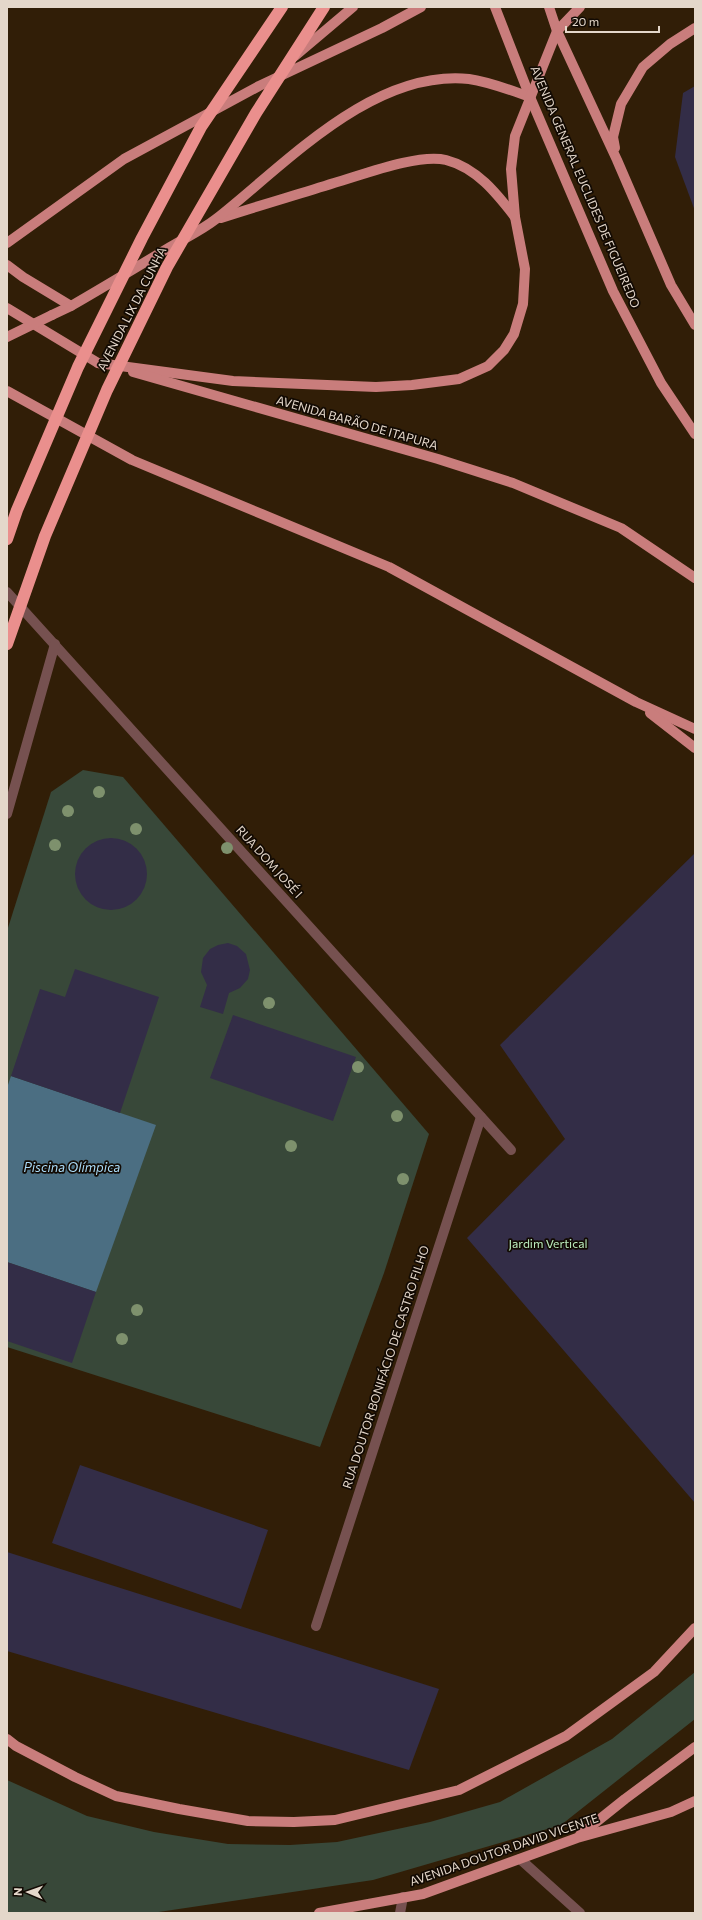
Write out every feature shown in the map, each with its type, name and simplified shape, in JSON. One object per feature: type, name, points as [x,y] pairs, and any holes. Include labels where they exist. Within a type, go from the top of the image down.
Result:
[{"type":"highway","name":"AVENIDA LIX DA CUNHA","points":[[7,539],[78,367],[142,238],[201,127],[282,7]]},
{"type":"highway","name":"AVENIDA LIX DA CUNHA","points":[[7,644],[45,536],[107,390],[167,267],[256,113],[324,7]]},
{"type":"main road","points":[[259,86],[353,7]]},
{"type":"main road","points":[[7,243],[124,159],[259,86],[382,28],[421,7]]},
{"type":"main road","name":"AVENIDA GENERAL EUCLIDES DE FIGUEIREDO","points":[[495,7],[530,97],[613,291],[661,383],[695,434]]},
{"type":"main road","points":[[550,7],[557,31],[617,160],[671,285],[695,325]]},
{"type":"main road","points":[[98,363],[241,381],[376,387],[412,385],[459,378],[488,366],[504,350],[514,334],[523,304],[525,269],[515,217],[512,169],[515,136],[557,31],[580,7]]},
{"type":"main road","points":[[617,160],[612,137],[624,98],[643,67],[670,44],[695,28]]},
{"type":"main road","points":[[7,337],[71,306],[215,220],[295,151],[332,125],[374,100],[406,86],[444,79],[468,79],[489,83],[530,97]]},
{"type":"main road","points":[[215,220],[380,169],[418,160],[446,160],[465,168],[479,177],[490,187],[515,217]]},
{"type":"main road","points":[[7,266],[22,277],[71,306]]},
{"type":"main road","name":"AVENIDA BARÃO DE ITAPURA","points":[[7,308],[98,363],[438,459],[513,483],[622,528],[695,578]]},
{"type":"main road","points":[[7,391],[132,460],[389,567],[636,702],[695,729]]},
{"type":"main road","points":[[636,702],[695,748]]},
{"type":"main road","points":[[7,1740],[75,1777],[116,1796],[248,1821],[294,1822],[335,1820],[459,1790],[566,1736],[654,1672],[695,1628]]},
{"type":"main road","points":[[577,1838],[625,1799],[695,1747]]},
{"type":"main road","name":"AVENIDA DOUTOR DAVID VICENTE","points":[[319,1913],[423,1894],[577,1838],[671,1812],[695,1800]]},
{"type":"street","name":"RUA DOM JOSÉ I","points":[[7,592],[511,1150]]},
{"type":"street","points":[[7,814],[54,644]]},
{"type":"street","name":"RUA DOUTOR BONIFÁCIO DE CASTRO FILHO","points":[[316,1626],[481,1117]]},
{"type":"street","points":[[520,1859],[580,1913]]},
{"type":"street","points":[[400,1913],[403,1897]]},
{"type":"green space","points":[[83,770],[123,777],[429,1134],[384,1273],[320,1447],[7,1347],[7,931],[51,792]]},
{"type":"green space","points":[[695,1672],[695,1719],[561,1825],[373,1880],[152,1913],[7,1913],[7,1780],[87,1816],[154,1832],[228,1844],[290,1845],[337,1842],[430,1822],[500,1802],[612,1739]]},
{"type":"water","name":"Piscina Olímpica","points":[[11,1076],[156,1125],[96,1292],[7,1262],[7,1088]]},
{"type":"building","points":[[695,86],[695,211],[675,157],[683,93]]},
{"type":"building","points":[[111,838],[131,844],[141,854],[147,874],[141,894],[131,904],[111,910],[91,904],[81,894],[75,874],[81,854],[91,844]]},
{"type":"building","points":[[695,853],[695,1503],[467,1238],[565,1139],[500,1045]]},
{"type":"building","points":[[228,943],[237,946],[246,954],[250,970],[248,979],[240,988],[229,993],[223,1014],[200,1007],[207,985],[201,972],[203,958],[210,949],[218,945]]},
{"type":"building","points":[[75,969],[159,997],[120,1113],[11,1076],[40,989],[65,997]]},
{"type":"building","points":[[233,1015],[356,1057],[333,1121],[210,1078]]},
{"type":"building","points":[[7,1262],[96,1292],[72,1363],[7,1341]]},
{"type":"building","points":[[80,1465],[268,1530],[241,1609],[52,1543]]},
{"type":"building","points":[[7,1552],[439,1689],[409,1770],[7,1651]]},
{"type":"park label","name":"Jardim Vertical","points":[[548,1244]]}]
